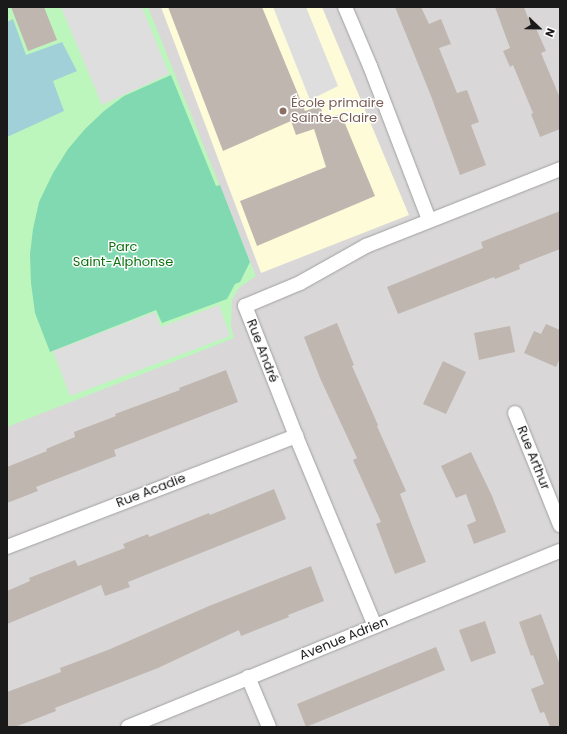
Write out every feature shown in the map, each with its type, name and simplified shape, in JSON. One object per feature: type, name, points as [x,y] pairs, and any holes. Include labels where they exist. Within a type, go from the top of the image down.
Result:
[{"type":"street","points":[[345,7],[370,66],[429,220]]},
{"type":"street","name":"Rue André","points":[[375,626],[296,436],[245,306],[300,283],[366,246],[560,169]]},
{"type":"street","name":"Rue Arthur","points":[[515,413],[560,525]]},
{"type":"street","name":"Rue Acadie","points":[[7,548],[296,436]]},
{"type":"street","name":"Avenue Adrien","points":[[128,727],[560,551]]},
{"type":"street","points":[[248,677],[269,727]]},
{"type":"shaded area","points":[[7,7],[560,7],[560,727],[7,727]]},
{"type":"shaded area","points":[[61,7],[142,7],[169,74],[102,105]]},
{"type":"shaded area","name":"École primaire Sainte-Claire","points":[[161,7],[322,7],[409,215],[261,273]]},
{"type":"shaded area","points":[[273,7],[306,7],[338,86],[310,100]]},
{"type":"shaded area","points":[[219,305],[230,336],[70,396],[53,351],[155,312],[161,327]]},
{"type":"green space","name":"Parc Saint-Alphonse","points":[[7,7],[148,7],[256,276],[239,288],[232,300],[231,326],[234,338],[7,427]]},
{"type":"green space","points":[[171,75],[216,186],[220,185],[250,262],[240,282],[235,284],[227,299],[162,323],[156,310],[50,352],[35,313],[31,283],[30,254],[33,229],[39,202],[53,173],[68,149],[85,129],[104,111],[124,96]]},
{"type":"water","points":[[13,19],[26,55],[62,42],[77,71],[53,81],[64,111],[7,137],[7,22]]},
{"type":"building","points":[[11,7],[44,7],[57,40],[28,51]]},
{"type":"building","name":"École primaire Sainte-Claire","points":[[168,7],[262,7],[305,111],[320,106],[325,119],[341,114],[375,196],[257,246],[240,201],[326,167],[314,129],[296,135],[291,121],[223,151]]},
{"type":"building","points":[[395,7],[421,7],[429,24],[441,19],[451,44],[439,48],[457,93],[467,90],[479,122],[471,125],[486,165],[460,175],[431,96]]},
{"type":"building","points":[[495,7],[524,7],[528,18],[531,17],[546,51],[541,53],[560,98],[560,129],[540,137],[531,114],[533,113],[513,65],[510,67],[503,51],[510,48]]},
{"type":"building","points":[[560,211],[560,249],[519,265],[520,269],[495,279],[494,277],[398,314],[387,287],[483,248],[481,242]]},
{"type":"building","points":[[337,323],[354,365],[352,366],[406,491],[400,494],[426,562],[395,574],[376,524],[381,522],[353,460],[357,458],[320,378],[304,337]]},
{"type":"building","points":[[546,324],[560,330],[560,358],[556,367],[524,353],[534,331],[541,334]]},
{"type":"building","points":[[510,326],[515,352],[479,360],[474,333]]},
{"type":"building","points":[[443,361],[466,372],[446,414],[423,404]]},
{"type":"building","points":[[226,370],[238,402],[114,450],[116,456],[36,487],[38,491],[7,503],[7,467],[47,451],[46,449],[75,437],[74,432]]},
{"type":"building","points":[[471,452],[492,496],[506,532],[474,544],[467,525],[476,521],[466,494],[456,498],[441,466]]},
{"type":"building","points":[[274,489],[286,519],[128,582],[130,587],[105,596],[101,585],[7,624],[7,591],[30,581],[29,578],[75,560],[78,566],[125,548],[123,544],[148,534],[149,537],[209,513],[210,515]]},
{"type":"building","points":[[311,566],[324,601],[241,636],[239,630],[158,668],[55,708],[56,711],[15,727],[7,727],[7,692],[61,672],[60,668],[108,650],[209,606]]},
{"type":"building","points":[[541,614],[560,665],[560,727],[550,727],[544,712],[540,713],[531,689],[544,684],[533,655],[531,656],[519,622]]},
{"type":"building","points":[[485,621],[496,653],[471,662],[459,630]]},
{"type":"building","points":[[436,647],[445,670],[306,727],[297,704]]},
{"type":"place","name":"École primaire Sainte-Claire","points":[[283,111]]}]
